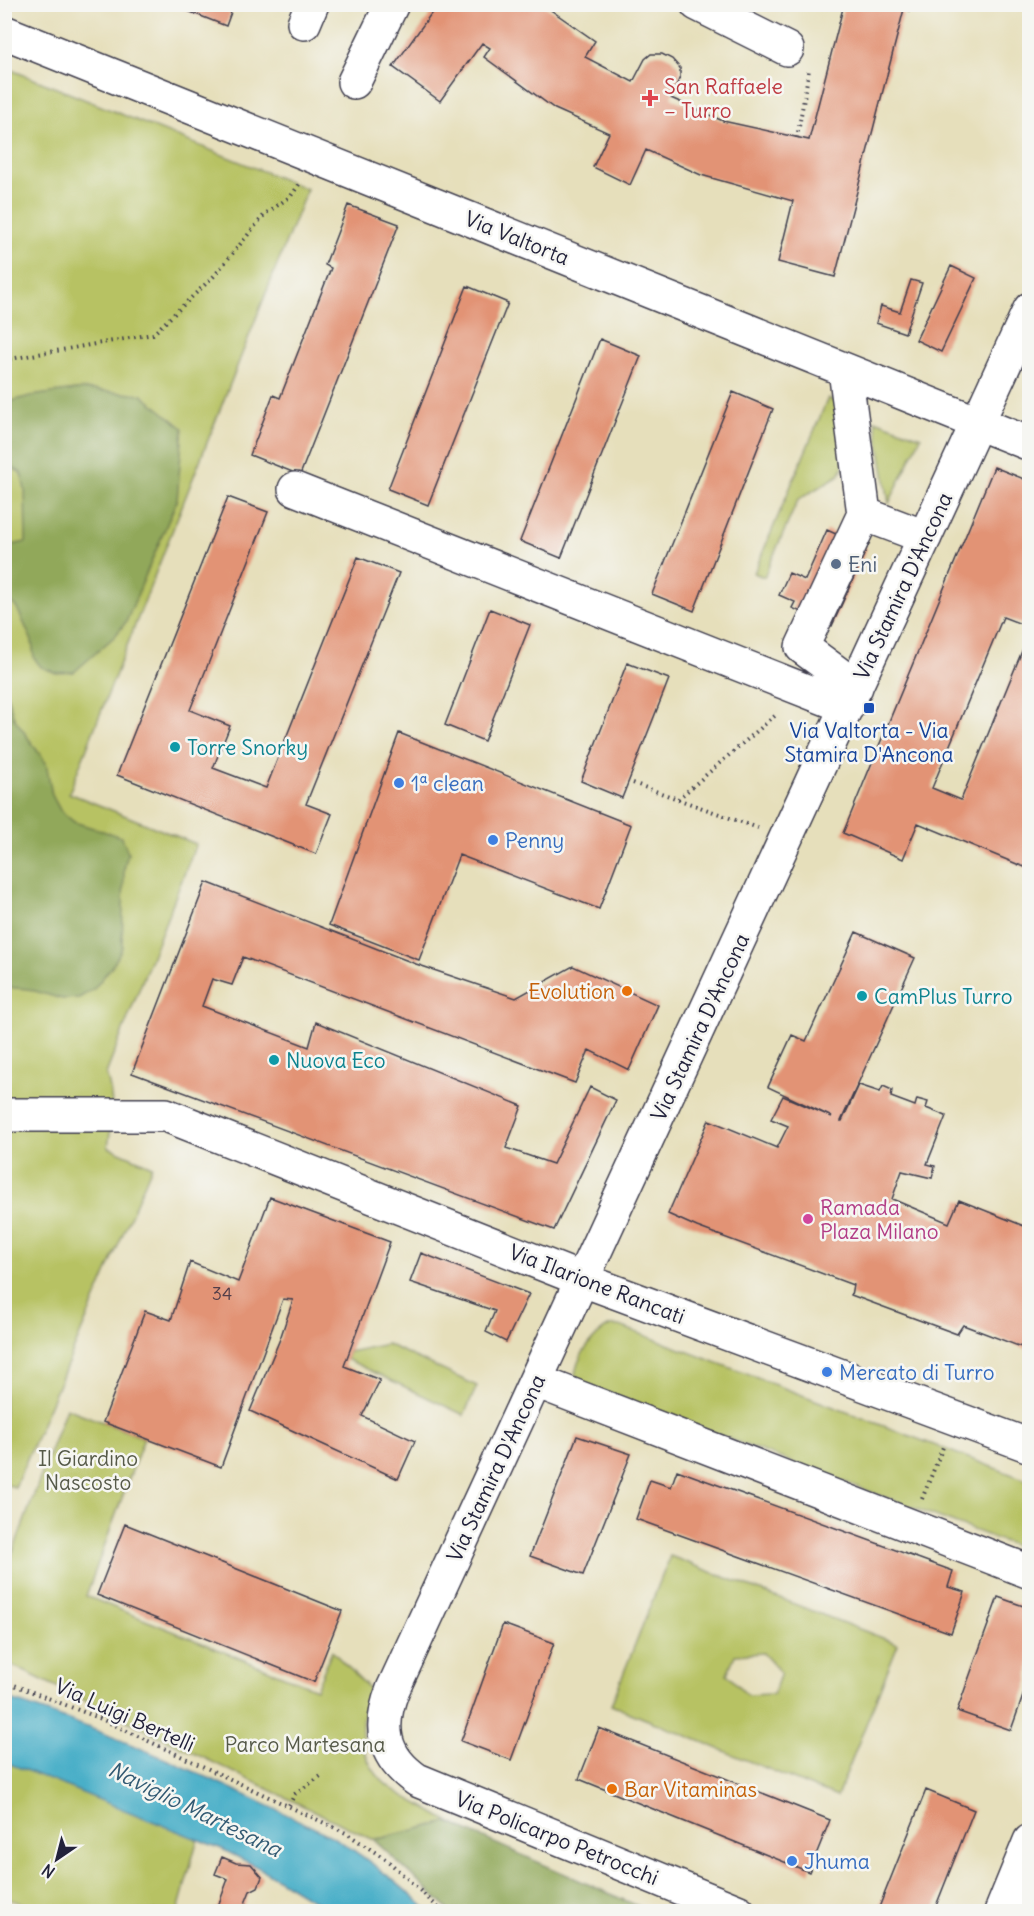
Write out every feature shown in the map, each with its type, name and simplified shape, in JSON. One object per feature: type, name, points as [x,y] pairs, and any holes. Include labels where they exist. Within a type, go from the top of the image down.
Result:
[{"type":"street","points":[[354,82],[392,4]]},
{"type":"street","points":[[697,4],[787,49]]},
{"type":"street","name":"Via Valtorta","points":[[4,32],[1029,444]]},
{"type":"street","name":"Via Stamira D'Ancona","points":[[388,1748],[385,1736],[386,1715],[393,1689],[978,424],[1029,309]]},
{"type":"street","points":[[845,370],[864,514],[802,647],[852,697]]},
{"type":"street","points":[[295,489],[852,697]]},
{"type":"street","points":[[864,514],[925,537]]},
{"type":"street","name":"Via Ilarione Rancati","points":[[4,1115],[166,1115],[583,1280],[1029,1446]]},
{"type":"street","points":[[536,1381],[1029,1572]]},
{"type":"street","name":"Via Policarpo Petrocchi","points":[[388,1748],[399,1766],[417,1780],[739,1911]]},
{"type":"street","points":[[1000,1911],[1029,1841]]},
{"type":"path","points":[[787,49],[812,55],[797,138]]},
{"type":"path","points":[[4,360],[153,334],[214,276],[265,214],[291,196],[316,158]]},
{"type":"path","points":[[677,799],[777,714],[788,715]]},
{"type":"path","points":[[633,783],[787,838]]},
{"type":"path","points":[[911,1527],[955,1419]]},
{"type":"path","name":"Via Luigi Bertelli","points":[[4,1681],[99,1718],[346,1833],[401,1872],[443,1911]]},
{"type":"path","points":[[289,1805],[295,1794],[321,1776]]},
{"type":"green space","points":[[4,67],[307,189],[69,793],[196,844],[106,1074],[112,1101],[108,1147],[152,1166],[15,1487],[4,1484]]},
{"type":"green space","points":[[83,389],[142,395],[183,428],[177,500],[126,622],[115,636],[74,672],[56,673],[41,667],[34,658],[32,641],[17,608],[5,597],[5,549],[8,546],[26,542],[25,490],[21,473],[5,463],[5,403],[30,396]]},
{"type":"green space","points":[[828,398],[844,405],[851,449],[839,475],[798,500],[764,577],[754,573]]},
{"type":"green space","points":[[875,420],[921,437],[889,503]]},
{"type":"green space","points":[[4,686],[14,718],[46,763],[52,795],[60,810],[74,822],[122,837],[128,853],[124,869],[122,947],[115,962],[94,989],[79,998],[62,999],[28,989],[5,987]]},
{"type":"green space","points":[[610,1326],[620,1326],[1029,1481],[1029,1551],[580,1383],[575,1378],[582,1355],[591,1341]]},
{"type":"green space","points":[[387,1344],[477,1386],[464,1415],[346,1359],[349,1352]]},
{"type":"green space","name":"Parco Martesana","points":[[66,1408],[144,1438],[86,1596],[316,1689],[332,1651],[370,1689],[362,1723],[363,1745],[371,1766],[387,1785],[475,1835],[532,1862],[649,1911],[450,1911],[374,1840],[5,1662],[4,1576]]},
{"type":"green space","points":[[670,1556],[898,1644],[837,1797],[611,1705]],"holes":[[[763,1653],[781,1673],[773,1694],[747,1695],[727,1674],[735,1655]]]},
{"type":"green space","points":[[4,1758],[199,1834],[178,1911],[45,1911],[5,1898]]},
{"type":"green space","points":[[447,1822],[649,1911],[450,1911],[374,1840]]},
{"type":"water","name":"Naviglio Martesana","points":[[5,1698],[88,1727],[170,1761],[331,1836],[382,1871],[429,1911],[330,1911],[261,1869],[222,1849],[5,1762]]},
{"type":"building","points":[[170,4],[234,4],[226,26]]},
{"type":"building","points":[[438,4],[542,4],[595,41],[585,57],[633,82],[645,59],[651,54],[662,54],[672,59],[680,68],[680,77],[671,98],[723,121],[809,140],[844,4],[912,4],[911,11],[904,9],[835,277],[778,262],[793,201],[701,175],[646,150],[630,185],[593,167],[609,133],[555,109],[484,57],[490,48],[482,43],[440,101],[393,67]]},
{"type":"building","points":[[348,205],[399,224],[300,475],[250,455],[273,395],[280,398],[331,268],[325,265]]},
{"type":"building","points":[[951,266],[976,278],[941,352],[916,340]]},
{"type":"building","points":[[911,280],[922,283],[905,333],[876,323],[881,306],[900,312]]},
{"type":"building","points":[[467,286],[508,303],[428,505],[388,489]]},
{"type":"building","points":[[600,339],[641,356],[561,558],[520,541]]},
{"type":"building","points":[[733,392],[773,409],[694,611],[652,594]]},
{"type":"building","points":[[994,467],[1029,481],[1029,627],[1003,617],[932,788],[961,800],[1029,634],[1029,869],[918,823],[903,859],[843,833]]},
{"type":"building","points":[[228,497],[268,512],[190,710],[230,726],[213,768],[266,788],[358,557],[399,573],[306,804],[332,814],[316,854],[117,775]]},
{"type":"building","name":"Eni","points":[[827,530],[867,548],[832,626],[792,608],[795,602],[779,595],[789,573],[805,580]]},
{"type":"building","points":[[490,609],[530,625],[484,741],[445,725]]},
{"type":"building","points":[[627,663],[669,679],[622,798],[581,781]]},
{"type":"building","name":"Penny","points":[[399,733],[631,825],[599,909],[459,855],[419,960],[329,925]]},
{"type":"building","name":"Nuova Eco","points":[[206,882],[416,964],[516,998],[573,966],[658,1005],[629,1070],[589,1050],[575,1083],[243,957],[232,985],[212,979],[202,1006],[309,1047],[316,1022],[522,1106],[506,1148],[553,1164],[590,1087],[616,1100],[554,1230],[132,1073]]},
{"type":"building","name":"Ramada Plaza Milano","points":[[856,932],[915,958],[841,1121],[859,1085],[880,1092],[883,1086],[892,1090],[891,1097],[915,1106],[917,1099],[928,1102],[926,1108],[946,1116],[927,1164],[935,1166],[932,1178],[902,1171],[892,1199],[949,1223],[959,1200],[1029,1228],[1029,1350],[963,1325],[957,1334],[851,1295],[853,1285],[668,1214],[709,1120],[777,1148],[788,1126],[771,1119],[783,1096],[832,1117],[768,1087],[792,1035],[806,1041]]},
{"type":"building","points":[[270,1197],[390,1242],[344,1366],[380,1380],[362,1416],[415,1441],[398,1479],[250,1411],[280,1339],[293,1300],[283,1299],[221,1467],[103,1422],[145,1311],[171,1320],[190,1262],[238,1282]]},
{"type":"building","points":[[421,1253],[529,1294],[506,1342],[486,1332],[495,1311],[410,1282]]},
{"type":"building","points":[[577,1436],[631,1454],[583,1575],[530,1556]]},
{"type":"building","points":[[677,1470],[953,1571],[948,1587],[965,1592],[951,1633],[636,1519],[650,1480],[671,1487]]},
{"type":"building","points":[[125,1524],[342,1611],[314,1682],[97,1595]]},
{"type":"building","points":[[998,1597],[1029,1608],[1029,1679],[1011,1730],[957,1711]]},
{"type":"building","points":[[503,1624],[554,1643],[511,1760],[461,1741]]},
{"type":"building","points":[[599,1728],[830,1820],[809,1872],[579,1779]]},
{"type":"building","points":[[926,1790],[974,1810],[934,1911],[878,1910]]},
{"type":"building","points":[[222,1857],[236,1863],[251,1864],[262,1877],[258,1887],[250,1891],[242,1911],[214,1911],[215,1908],[217,1909],[228,1879],[215,1874]]},
{"type":"place","name":"San Raffaele – Turro","points":[[650,98]]},
{"type":"place","name":"Eni","points":[[836,564]]},
{"type":"place","name":"Via Valtorta - Via Stamira D'Ancona","points":[[869,708]]},
{"type":"place","name":"Torre Snorky","points":[[175,747]]},
{"type":"place","name":"1ª clean","points":[[399,783]]},
{"type":"place","name":"Penny","points":[[493,840]]},
{"type":"place","name":"Evolution","points":[[627,991]]},
{"type":"place","name":"CamPlus Turro","points":[[862,996]]},
{"type":"place","name":"Nuova Eco","points":[[274,1060]]},
{"type":"place","name":"Ramada Plaza Milano","points":[[808,1219]]},
{"type":"place","name":"Mercato di Turro","points":[[827,1372]]},
{"type":"place","name":"Bar Vitaminas","points":[[612,1789]]},
{"type":"place","name":"Jhuma","points":[[792,1861]]},
{"type":"park label","name":"Il Giardino Nascosto","points":[[88,1470]]}]
